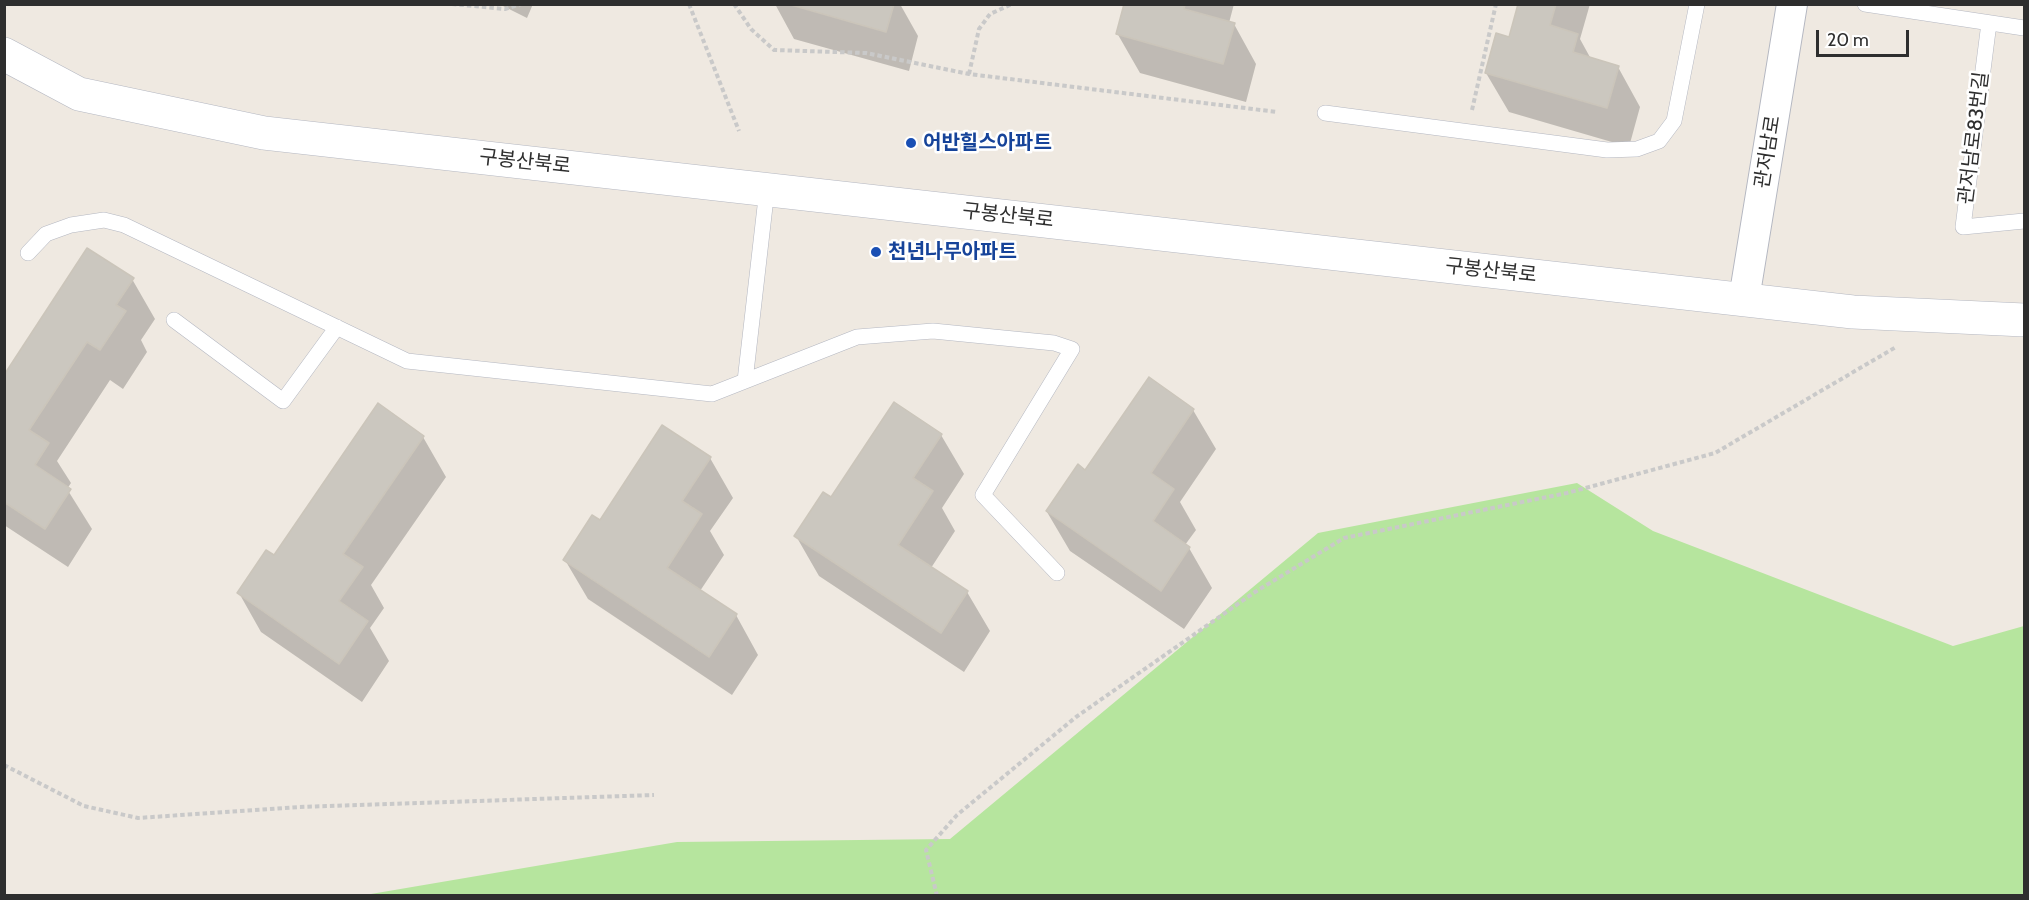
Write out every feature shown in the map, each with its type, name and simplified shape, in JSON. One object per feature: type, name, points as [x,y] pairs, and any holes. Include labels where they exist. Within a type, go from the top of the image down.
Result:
[{"type":"main road","name":"구봉산북로","points":[[4,54],[79,94],[264,133],[1853,312],[2025,320]]},
{"type":"street","name":"관저남로","points":[[1744,299],[1792,4]]},
{"type":"lane","points":[[1325,113],[1606,150],[1637,149],[1659,141],[1674,121],[1697,4]]},
{"type":"lane","points":[[1865,4],[2025,28]]},
{"type":"lane","name":"관저남로83번길","points":[[1989,23],[1963,226],[2025,221]]},
{"type":"lane","points":[[745,381],[766,189]]},
{"type":"lane","points":[[28,253],[46,234],[71,225],[104,220],[124,225],[407,361],[712,394],[857,337],[933,331],[1054,343],[1072,349],[983,495],[1057,573]]},
{"type":"lane","points":[[174,320],[283,401],[337,327]]},
{"type":"path","points":[[452,4],[505,9],[521,4]]},
{"type":"path","points":[[689,4],[738,131]]},
{"type":"path","points":[[734,4],[751,29],[774,50],[866,53],[969,74],[1276,112]]},
{"type":"path","points":[[969,74],[979,29],[990,14],[1012,4]]},
{"type":"path","points":[[1470,117],[1496,4]]},
{"type":"path","points":[[937,896],[926,850],[957,814],[1085,711],[1255,592],[1344,538],[1567,493],[1716,453],[1898,346]]},
{"type":"path","points":[[4,765],[84,806],[138,818],[299,807],[654,795]]},
{"type":"green space","points":[[1577,483],[1653,531],[1953,646],[2024,626],[2024,895],[365,895],[677,842],[950,839],[1318,533]]},
{"type":"building","points":[[788,4],[894,4],[886,32]]},
{"type":"building","points":[[1124,4],[1185,4],[1184,9],[1235,23],[1223,64],[1116,34]]},
{"type":"building","points":[[1518,4],[1556,4],[1550,25],[1578,34],[1573,52],[1619,66],[1607,108],[1485,73],[1496,33],[1509,37]]},
{"type":"building","points":[[87,248],[134,278],[116,305],[126,311],[100,350],[87,342],[29,430],[49,443],[35,465],[71,489],[45,529],[4,502],[4,375]]},
{"type":"building","points":[[1149,377],[1194,409],[1151,473],[1174,489],[1153,521],[1190,547],[1161,591],[1046,511],[1078,464],[1085,470]]},
{"type":"building","points":[[894,402],[942,434],[913,478],[933,491],[898,545],[968,591],[941,633],[794,536],[823,492],[831,497]]},
{"type":"building","points":[[378,403],[424,436],[343,554],[363,567],[339,601],[368,621],[339,664],[237,593],[266,550],[274,555]]},
{"type":"building","points":[[662,425],[711,457],[682,501],[702,514],[667,568],[737,614],[709,657],[563,560],[592,515],[600,520]]},
{"type":"place","name":"어반힐스아파트","points":[[911,143]]},
{"type":"place","name":"천년나무아파트","points":[[876,252]]}]
